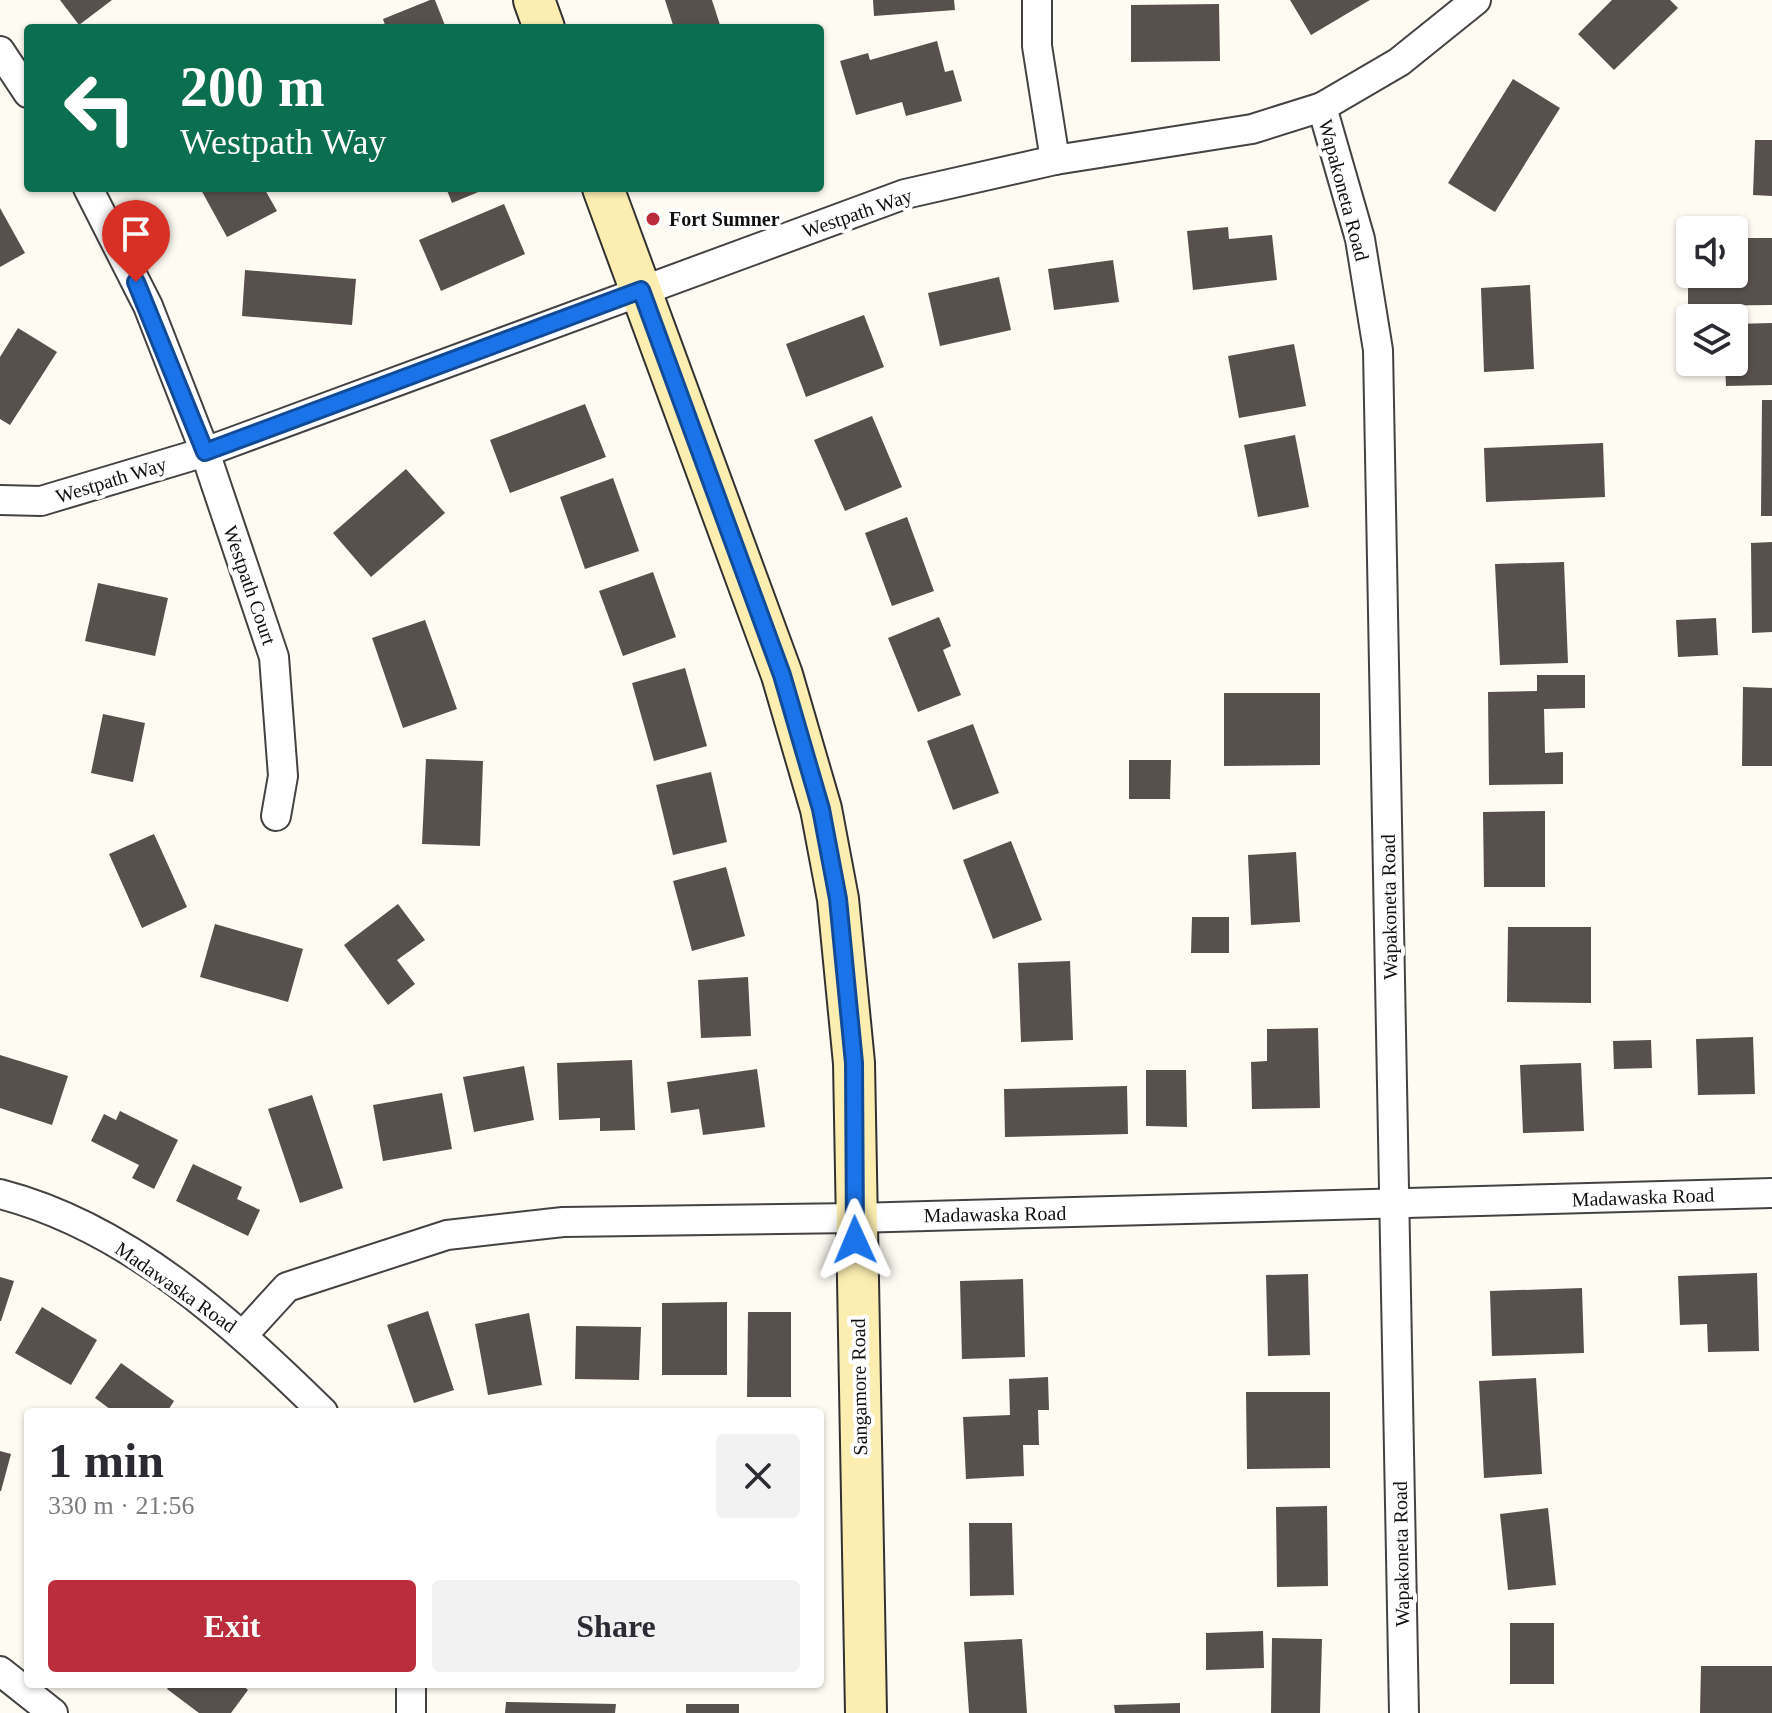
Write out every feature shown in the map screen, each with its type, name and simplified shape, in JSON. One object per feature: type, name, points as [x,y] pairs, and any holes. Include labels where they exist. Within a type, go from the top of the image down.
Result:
[{"type":"street","points":[[534,0],[543,24]]},
{"type":"street","points":[[1037,0],[1037,46],[1055,160]]},
{"type":"street","name":"Westpath Way","points":[[0,500],[41,501],[205,452],[905,194],[1055,160],[1252,129],[1322,107],[1399,62],[1476,0]]},
{"type":"street","points":[[0,51],[24,87]]},
{"type":"street","name":"Wapakoneta Road","points":[[1322,107],[1360,239],[1378,350],[1404,1713]]},
{"type":"street","name":"Westpath Court","points":[[90,192],[148,306],[205,452],[274,657],[283,776],[276,816]]},
{"type":"street","name":"Sangamore Road","points":[[604,192],[782,675],[821,809],[838,899],[854,1063],[866,1713]]},
{"type":"street","name":"Madawaska Road","points":[[0,1194],[41,1205],[133,1253],[244,1334],[287,1287],[447,1235],[563,1222],[855,1218],[1772,1193]]},
{"type":"street","points":[[244,1334],[319,1408]]},
{"type":"street","points":[[0,1671],[53,1713]]},
{"type":"street","points":[[411,1688],[411,1713]]},
{"type":"building","points":[[60,0],[112,0],[80,24]]},
{"type":"building","points":[[435,0],[444,24],[385,24],[383,19]]},
{"type":"building","points":[[665,0],[712,0],[720,24],[673,24]]},
{"type":"building","points":[[873,0],[954,0],[955,10],[874,16]]},
{"type":"building","points":[[1290,0],[1370,0],[1311,35]]},
{"type":"building","points":[[1612,0],[1670,0],[1678,8],[1614,70],[1578,34]]},
{"type":"building","points":[[1219,4],[1220,61],[1131,62],[1131,5]]},
{"type":"building","points":[[937,41],[945,72],[953,70],[962,101],[906,116],[902,102],[856,115],[840,61],[868,53],[870,60]]},
{"type":"building","points":[[1513,79],[1560,108],[1495,212],[1448,183]]},
{"type":"building","points":[[1755,140],[1772,140],[1772,196],[1753,195]]},
{"type":"building","points":[[202,192],[266,192],[277,211],[227,237]]},
{"type":"building","points":[[448,192],[478,192],[452,203]]},
{"type":"building","points":[[504,204],[525,254],[441,291],[419,240]]},
{"type":"building","points":[[0,208],[25,253],[0,267]]},
{"type":"building","points":[[1228,227],[1229,239],[1272,235],[1277,280],[1193,290],[1187,231]]},
{"type":"building","points":[[1748,238],[1772,238],[1772,305],[1688,304],[1688,288],[1748,288]]},
{"type":"building","points":[[1113,260],[1119,302],[1054,310],[1048,269]]},
{"type":"building","points":[[245,270],[356,279],[352,325],[242,316]]},
{"type":"building","points":[[999,277],[1011,330],[940,346],[928,293]]},
{"type":"building","points":[[1530,285],[1534,369],[1484,372],[1481,288]]},
{"type":"building","points":[[864,315],[884,367],[806,397],[786,344]]},
{"type":"building","points":[[1772,323],[1772,385],[1726,386],[1726,376],[1748,376],[1748,324]]},
{"type":"building","points":[[18,328],[57,352],[10,425],[0,419],[0,357]]},
{"type":"building","points":[[1294,344],[1306,406],[1239,418],[1228,356]]},
{"type":"building","points":[[1762,400],[1772,400],[1772,516],[1761,516]]},
{"type":"building","points":[[585,404],[606,457],[510,493],[490,440]]},
{"type":"building","points":[[872,416],[902,487],[845,511],[814,440]]},
{"type":"building","points":[[1295,435],[1309,507],[1258,517],[1244,445]]},
{"type":"building","points":[[1603,443],[1605,497],[1486,502],[1484,448]]},
{"type":"building","points":[[406,469],[445,513],[371,577],[333,533]]},
{"type":"building","points":[[613,478],[639,551],[585,569],[560,497]]},
{"type":"building","points":[[907,517],[934,591],[892,606],[865,533]]},
{"type":"building","points":[[1772,542],[1772,632],[1752,633],[1751,543]]},
{"type":"building","points":[[1564,562],[1568,663],[1500,665],[1495,564]]},
{"type":"building","points":[[653,572],[676,637],[623,656],[599,591]]},
{"type":"building","points":[[98,583],[168,598],[155,656],[85,641]]},
{"type":"building","points":[[939,617],[951,646],[943,650],[961,695],[918,712],[888,638]]},
{"type":"building","points":[[1716,618],[1718,655],[1678,657],[1676,620]]},
{"type":"building","points":[[425,620],[457,709],[403,728],[372,638]]},
{"type":"building","points":[[685,668],[707,746],[654,761],[632,683]]},
{"type":"building","points":[[1537,675],[1585,675],[1585,708],[1544,709],[1545,753],[1563,752],[1563,784],[1489,785],[1488,692],[1537,691]]},
{"type":"building","points":[[1743,687],[1772,688],[1772,766],[1742,766]]},
{"type":"building","points":[[1224,693],[1320,693],[1320,765],[1224,766]]},
{"type":"building","points":[[103,714],[145,723],[133,782],[91,773]]},
{"type":"building","points":[[973,724],[999,793],[953,810],[927,741]]},
{"type":"building","points":[[426,759],[483,761],[480,846],[422,844]]},
{"type":"building","points":[[1129,760],[1171,760],[1170,799],[1129,799]]},
{"type":"building","points":[[711,772],[727,842],[673,855],[656,785]]},
{"type":"building","points":[[1545,811],[1545,887],[1484,887],[1483,812]]},
{"type":"building","points":[[154,834],[187,907],[142,928],[109,854]]},
{"type":"building","points":[[1011,841],[1042,920],[993,939],[963,860]]},
{"type":"building","points":[[1296,852],[1300,922],[1251,925],[1248,855]]},
{"type":"building","points":[[726,867],[745,936],[692,951],[673,881]]},
{"type":"building","points":[[398,904],[425,940],[397,960],[415,984],[388,1005],[344,945]]},
{"type":"building","points":[[1192,917],[1229,917],[1229,953],[1191,953]]},
{"type":"building","points":[[215,924],[303,949],[288,1002],[200,977]]},
{"type":"building","points":[[1508,927],[1591,927],[1591,1003],[1507,1002]]},
{"type":"building","points":[[1070,961],[1073,1040],[1021,1042],[1018,963]]},
{"type":"building","points":[[748,977],[751,1036],[701,1038],[698,980]]},
{"type":"building","points":[[1318,1028],[1320,1108],[1252,1109],[1251,1062],[1267,1061],[1267,1029]]},
{"type":"building","points":[[1753,1037],[1755,1094],[1698,1095],[1696,1039]]},
{"type":"building","points":[[1651,1040],[1652,1068],[1614,1069],[1613,1041]]},
{"type":"building","points":[[0,1055],[68,1076],[52,1125],[0,1108]]},
{"type":"building","points":[[632,1060],[635,1130],[600,1131],[600,1118],[559,1120],[557,1063]]},
{"type":"building","points":[[1581,1063],[1584,1131],[1523,1133],[1520,1065]]},
{"type":"building","points":[[524,1066],[534,1120],[474,1132],[463,1077]]},
{"type":"building","points":[[757,1069],[765,1127],[703,1135],[699,1109],[671,1113],[667,1082]]},
{"type":"building","points":[[1146,1070],[1186,1070],[1187,1127],[1146,1126]]},
{"type":"building","points":[[1127,1086],[1128,1134],[1005,1137],[1004,1089]]},
{"type":"building","points":[[442,1093],[452,1149],[383,1161],[373,1105]]},
{"type":"building","points":[[312,1095],[343,1188],[300,1203],[268,1109]]},
{"type":"building","points":[[120,1111],[178,1140],[154,1189],[132,1178],[139,1165],[91,1141],[104,1114],[116,1120]]},
{"type":"building","points":[[193,1164],[242,1187],[237,1199],[260,1210],[248,1236],[176,1201]]},
{"type":"building","points":[[1757,1273],[1759,1351],[1708,1352],[1707,1324],[1680,1325],[1678,1276]]},
{"type":"building","points":[[1308,1274],[1310,1355],[1268,1356],[1266,1275]]},
{"type":"building","points":[[0,1277],[14,1281],[1,1321],[0,1321]]},
{"type":"building","points":[[1023,1279],[1025,1357],[962,1359],[960,1281]]},
{"type":"building","points":[[1582,1288],[1584,1353],[1492,1356],[1490,1291]]},
{"type":"building","points":[[727,1302],[727,1375],[662,1375],[662,1303]]},
{"type":"building","points":[[42,1307],[97,1340],[71,1385],[15,1353]]},
{"type":"building","points":[[428,1311],[454,1390],[414,1403],[387,1325]]},
{"type":"building","points":[[748,1312],[791,1312],[791,1397],[747,1397]]},
{"type":"building","points":[[529,1313],[542,1385],[488,1395],[475,1324]]},
{"type":"building","points":[[576,1326],[641,1327],[639,1380],[575,1379]]},
{"type":"building","points":[[121,1363],[174,1401],[170,1408],[109,1408],[95,1398]]},
{"type":"building","points":[[1048,1377],[1049,1410],[1038,1410],[1039,1445],[1023,1445],[1024,1476],[966,1479],[963,1417],[1010,1415],[1009,1379]]},
{"type":"building","points":[[1536,1378],[1542,1474],[1484,1478],[1479,1381]]},
{"type":"building","points":[[1246,1392],[1330,1392],[1330,1468],[1247,1469]]},
{"type":"building","points":[[0,1451],[11,1454],[1,1491],[0,1491]]},
{"type":"building","points":[[1327,1506],[1328,1586],[1277,1587],[1276,1507]]},
{"type":"building","points":[[1548,1508],[1556,1585],[1508,1590],[1500,1514]]},
{"type":"building","points":[[969,1523],[1012,1523],[1014,1595],[970,1596]]},
{"type":"building","points":[[1510,1623],[1554,1623],[1554,1684],[1510,1684]]},
{"type":"building","points":[[1263,1631],[1264,1668],[1206,1670],[1206,1633]]},
{"type":"building","points":[[1272,1638],[1322,1639],[1320,1713],[1271,1713]]},
{"type":"building","points":[[1022,1639],[1027,1713],[969,1713],[964,1642]]},
{"type":"building","points":[[1701,1666],[1772,1666],[1772,1713],[1700,1713]]},
{"type":"building","points":[[167,1689],[248,1690],[231,1713],[199,1713]]},
{"type":"building","points":[[506,1702],[616,1704],[615,1713],[505,1713]]},
{"type":"building","points":[[1180,1703],[1180,1713],[1115,1713],[1114,1705]]},
{"type":"building","points":[[686,1704],[739,1704],[739,1713],[686,1713]]},
{"type":"place","name":"Fort Sumner","points":[[653,219]]},
{"type":"route","points":[[136,282],[205,452],[641,290],[782,675],[821,809],[838,899],[854,1063],[855,1240]]}]
